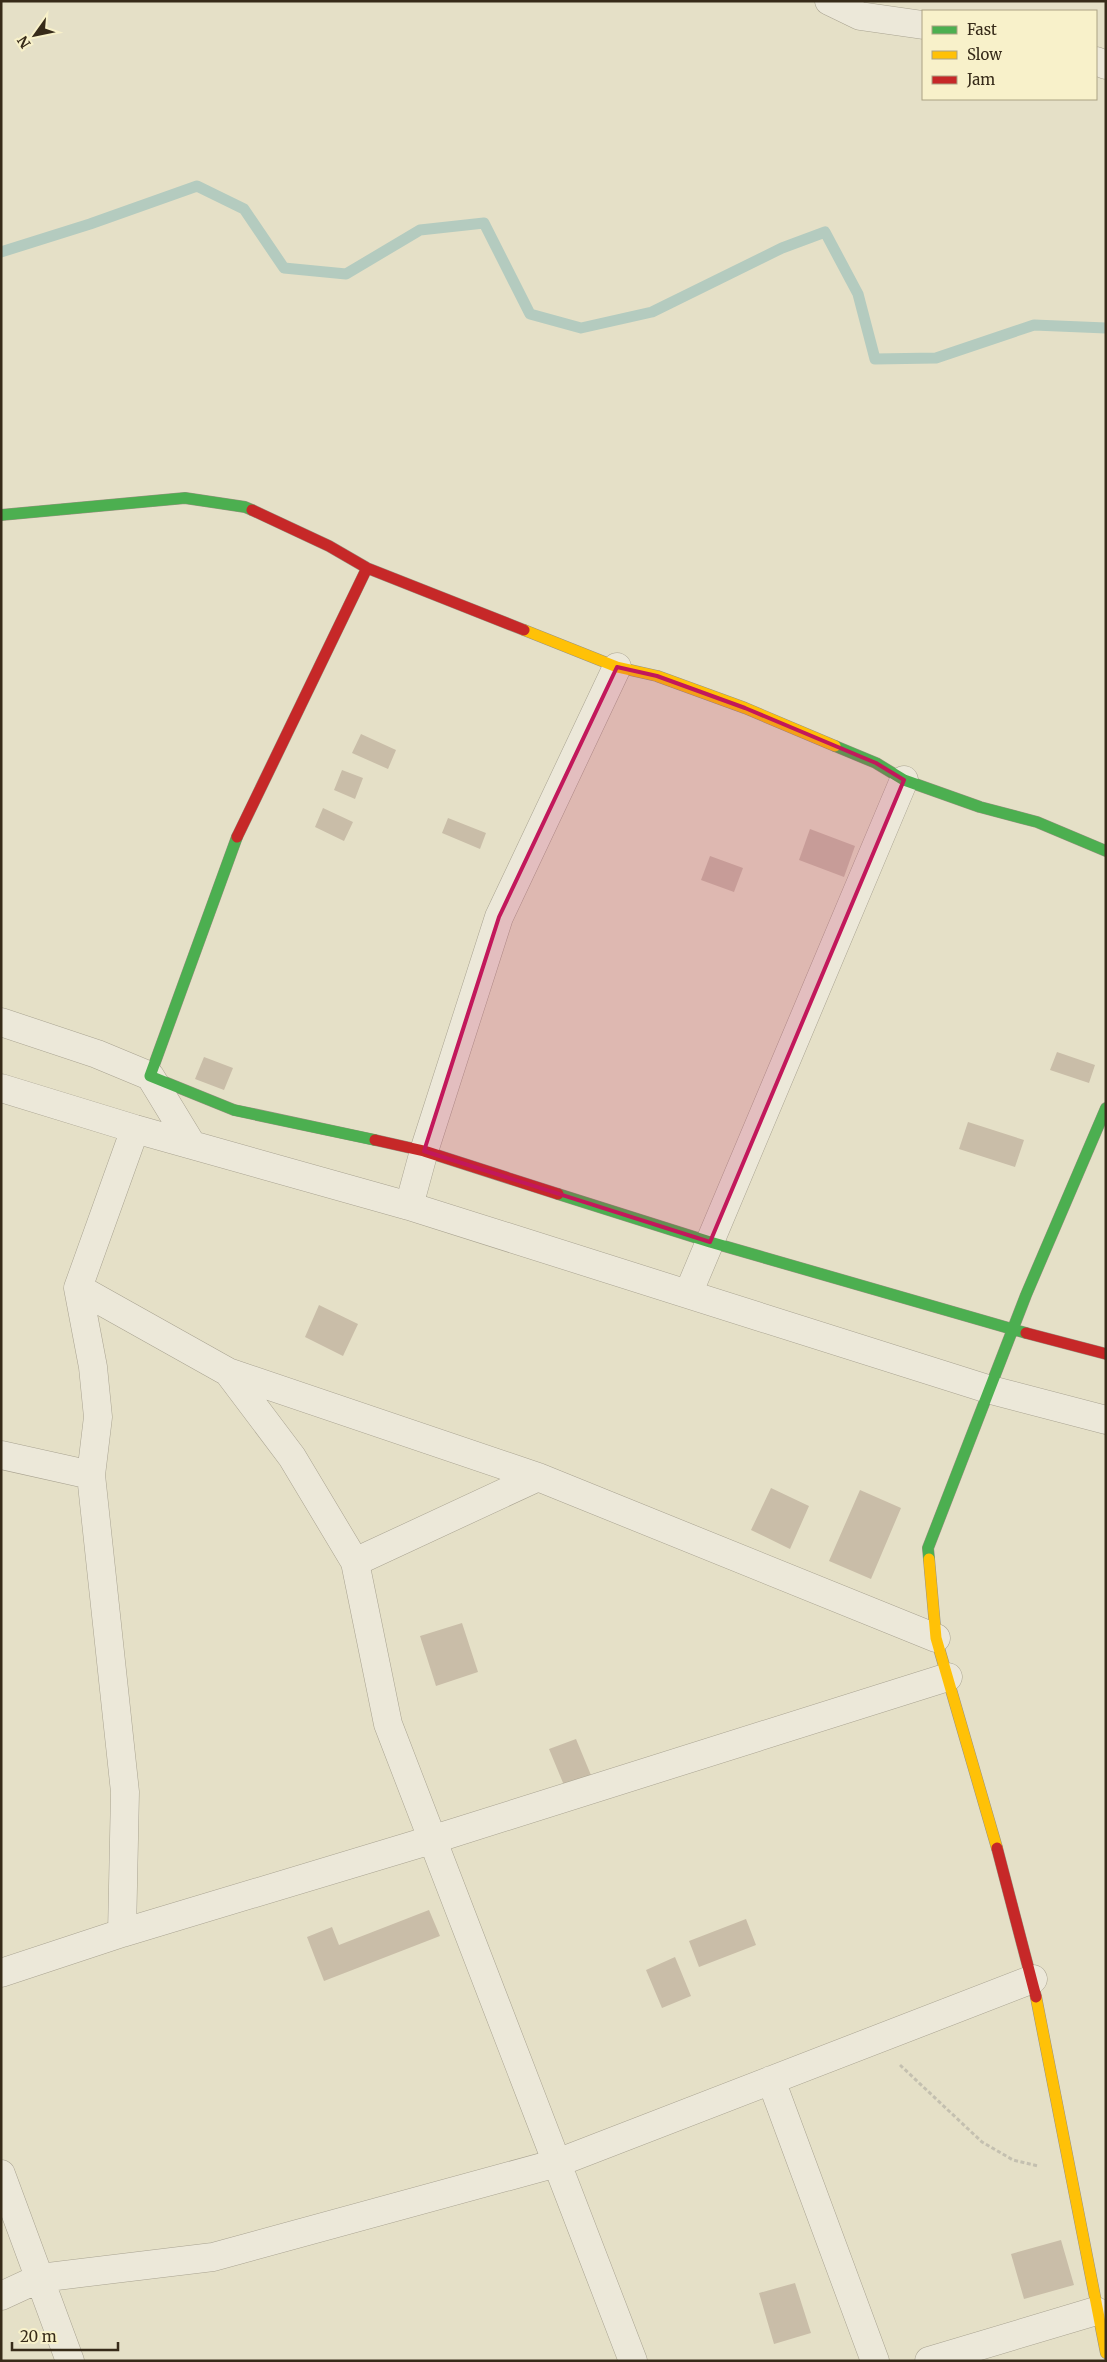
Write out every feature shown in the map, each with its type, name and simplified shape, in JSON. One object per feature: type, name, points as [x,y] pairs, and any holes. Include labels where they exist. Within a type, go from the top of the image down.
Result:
[{"type":"street","points":[[829,1],[860,16],[922,25]]},
{"type":"street","points":[[1,515],[185,498],[245,507],[329,546],[367,568],[618,667],[657,676],[745,708],[876,763],[904,780],[980,807],[1037,822],[1106,851]]},
{"type":"street","points":[[150,1076],[230,852],[367,568]]},
{"type":"street","points":[[409,1206],[424,1151],[499,917],[618,667]]},
{"type":"street","points":[[688,1294],[904,780]]},
{"type":"street","points":[[1,1022],[97,1054],[234,1110],[424,1151],[710,1242],[1013,1330],[1106,1354]]},
{"type":"street","points":[[150,1076],[192,1145]]},
{"type":"street","points":[[1,1088],[135,1129],[409,1206],[991,1390],[1106,1420]]},
{"type":"street","points":[[1106,1108],[1013,1330],[928,1548],[936,1638],[1033,1979],[1096,2311],[1106,2353]]},
{"type":"street","points":[[122,1933],[125,1792],[91,1474],[98,1417],[93,1367],[78,1288],[135,1129]]},
{"type":"street","points":[[78,1288],[228,1372],[538,1477],[936,1638]]},
{"type":"street","points":[[228,1372],[292,1456],[355,1562],[388,1724],[430,1840],[633,2361]]},
{"type":"street","points":[[1,1455],[91,1474]]},
{"type":"street","points":[[355,1562],[538,1477]]},
{"type":"street","points":[[1,1973],[122,1933],[430,1840],[948,1677]]},
{"type":"street","points":[[1,2296],[40,2278],[213,2257],[557,2163],[1033,1979]]},
{"type":"street","points":[[771,2080],[875,2361]]},
{"type":"street","points":[[1,2174],[70,2361]]},
{"type":"street","points":[[929,2361],[1096,2311]]},
{"type":"path","points":[[876,2040],[932,2096],[982,2142],[1013,2160],[1070,2174]]},
{"type":"highlighted area","points":[[617,667],[657,676],[745,708],[876,763],[904,780],[710,1242],[424,1151],[499,917]]},
{"type":"building","points":[[361,734],[396,750],[388,769],[352,753]]},
{"type":"building","points":[[342,770],[363,778],[355,799],[334,790]]},
{"type":"building","points":[[323,808],[353,822],[344,841],[315,827]]},
{"type":"building","points":[[448,818],[486,833],[480,849],[442,833]]},
{"type":"building","points":[[810,829],[855,846],[844,877],[799,860]]},
{"type":"building","points":[[710,856],[743,868],[734,892],[701,880]]},
{"type":"building","points":[[1057,1052],[1095,1065],[1089,1083],[1050,1070]]},
{"type":"building","points":[[204,1057],[233,1068],[224,1090],[195,1079]]},
{"type":"building","points":[[968,1122],[1024,1140],[1015,1167],[959,1149]]},
{"type":"building","points":[[319,1305],[358,1324],[343,1356],[305,1337]]},
{"type":"building","points":[[771,1488],[809,1506],[790,1549],[751,1530]]},
{"type":"building","points":[[860,1490],[901,1508],[871,1579],[829,1561]]},
{"type":"building","points":[[462,1623],[478,1672],[436,1686],[420,1636]]},
{"type":"building","points":[[576,1739],[593,1780],[566,1790],[549,1749]]},
{"type":"building","points":[[429,1910],[440,1936],[324,1981],[307,1937],[332,1927],[339,1945]]},
{"type":"building","points":[[746,1919],[756,1945],[699,1967],[689,1941]]},
{"type":"building","points":[[675,1957],[691,1996],[662,2008],[646,1970]]},
{"type":"building","points":[[1061,2240],[1074,2285],[1024,2299],[1011,2254]]},
{"type":"building","points":[[795,2283],[811,2333],[774,2344],[759,2293]]},
{"type":"waterway","points":[[1,252],[90,224],[197,186],[244,209],[284,268],[346,274],[420,230],[484,223],[530,314],[581,328],[652,312],[782,248],[825,232],[858,294],[875,359],[936,358],[1034,325],[1106,328]]},
{"type":"traffic: fast","points":[[1,515],[185,498],[245,507],[252,510]]},
{"type":"traffic: fast","points":[[835,746],[876,763],[904,780],[980,807],[1037,822],[1106,851]]},
{"type":"traffic: fast","points":[[237,837],[150,1076],[234,1110],[375,1140]]},
{"type":"traffic: fast","points":[[929,1559],[928,1548],[1026,1295],[1106,1108]]},
{"type":"traffic: fast","points":[[558,1194],[710,1242],[1026,1333]]},
{"type":"traffic: slow","points":[[524,630],[617,667],[657,676],[745,708],[835,746]]},
{"type":"traffic: slow","points":[[929,1559],[936,1638],[997,1848]]},
{"type":"traffic: slow","points":[[1036,1997],[1106,2353]]},
{"type":"traffic: jam","points":[[252,510],[329,546],[367,568],[524,630]]},
{"type":"traffic: jam","points":[[237,837],[367,568]]},
{"type":"traffic: jam","points":[[375,1140],[424,1151],[558,1194]]},
{"type":"traffic: jam","points":[[1026,1333],[1106,1354]]},
{"type":"traffic: jam","points":[[997,1848],[1036,1997]]}]
